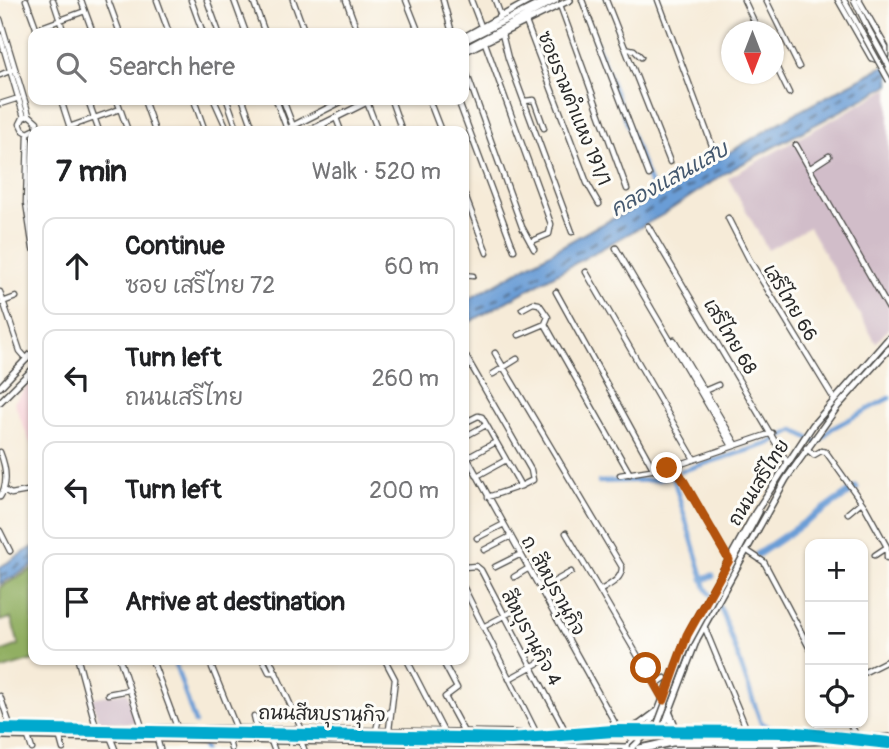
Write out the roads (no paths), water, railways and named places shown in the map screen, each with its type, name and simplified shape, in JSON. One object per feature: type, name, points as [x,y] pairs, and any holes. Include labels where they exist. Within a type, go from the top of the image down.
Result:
[{"type":"highway","points":[[669,714],[675,728],[686,735]]},
{"type":"highway","points":[[629,748],[642,735],[889,738]]},
{"type":"highway","points":[[642,748],[657,735]]},
{"type":"highway","points":[[720,735],[720,746]]},
{"type":"highway","points":[[629,748],[775,745],[859,737]]},
{"type":"highway","points":[[642,748],[672,742],[775,745]]},
{"type":"main road","points":[[469,35],[518,3],[531,0]]},
{"type":"main road","points":[[469,37],[547,0]]},
{"type":"main road","points":[[469,48],[483,37],[558,2],[570,0]]},
{"type":"main road","points":[[469,50],[526,22],[558,2]]},
{"type":"main road","points":[[293,126],[328,105]]},
{"type":"main road","points":[[318,126],[361,105]]},
{"type":"main road","name":"ถนนเสรีไทย","points":[[642,735],[661,707],[690,630],[787,462],[834,399],[889,338]]},
{"type":"main road","name":"ถนนเสรีไทย","points":[[657,735],[669,714],[704,626],[777,493],[814,437],[889,349]]},
{"type":"main road","points":[[0,387],[27,359]]},
{"type":"main road","points":[[0,402],[28,374]]},
{"type":"main road","points":[[629,748],[658,723],[690,640],[754,523],[764,499]]},
{"type":"main road","points":[[680,655],[683,659],[689,659]]},
{"type":"main road","points":[[613,735],[646,721],[661,707]]},
{"type":"main road","name":"ถนนสีหบุรานุกิจ","points":[[0,725],[642,735]]},
{"type":"main road","points":[[301,728],[301,742]]},
{"type":"main road","points":[[443,745],[444,732]]},
{"type":"main road","name":"ถนนสีหบุรานุกิจ","points":[[0,736],[319,742],[417,747],[443,745],[629,748]]},
{"type":"street","points":[[26,0],[36,28]]},
{"type":"street","points":[[53,0],[62,28]]},
{"type":"street","points":[[81,0],[91,28]]},
{"type":"street","points":[[108,0],[118,28]]},
{"type":"street","points":[[157,0],[167,28]]},
{"type":"street","points":[[191,0],[201,28]]},
{"type":"street","points":[[207,0],[217,28]]},
{"type":"street","points":[[234,0],[244,28]]},
{"type":"street","points":[[253,0],[263,28]]},
{"type":"street","points":[[293,0],[303,28]]},
{"type":"street","points":[[346,0],[356,28]]},
{"type":"street","points":[[406,0],[417,28]]},
{"type":"street","points":[[443,0],[451,28]]},
{"type":"street","points":[[471,0],[481,26]]},
{"type":"street","points":[[495,0],[501,16]]},
{"type":"street","points":[[582,0],[649,175]]},
{"type":"street","points":[[606,0],[670,162]]},
{"type":"street","points":[[658,0],[713,148]]},
{"type":"street","points":[[744,0],[754,21]]},
{"type":"street","points":[[766,0],[799,68]]},
{"type":"street","points":[[838,0],[871,58],[880,61],[886,56],[886,47],[859,0]]},
{"type":"street","points":[[844,0],[889,81]]},
{"type":"street","points":[[853,0],[889,66]]},
{"type":"street","points":[[558,2],[628,189]]},
{"type":"street","points":[[44,28],[85,11]]},
{"type":"street","points":[[0,19],[19,98],[27,116],[37,122],[35,126]]},
{"type":"street","name":"ซอยรามคำแหง 191/1","points":[[526,22],[587,183],[599,204]]},
{"type":"street","points":[[502,34],[572,232]]},
{"type":"street","points":[[0,36],[2,49],[13,70],[27,116],[21,126],[28,130]]},
{"type":"street","points":[[485,43],[551,227],[547,235],[530,242]]},
{"type":"street","points":[[625,48],[634,50],[641,57]]},
{"type":"street","points":[[0,75],[13,70]]},
{"type":"street","points":[[469,80],[522,227],[534,249]]},
{"type":"street","points":[[784,83],[789,93]]},
{"type":"street","points":[[0,104],[19,98]]},
{"type":"street","points":[[524,101],[534,100],[544,128]]},
{"type":"street","points":[[63,105],[69,126]]},
{"type":"street","points":[[90,105],[97,126]]},
{"type":"street","points":[[119,105],[126,126]]},
{"type":"street","points":[[146,105],[153,126]]},
{"type":"street","points":[[196,105],[203,126]]},
{"type":"street","points":[[216,105],[226,126]]},
{"type":"street","points":[[229,105],[236,126]]},
{"type":"street","points":[[245,105],[252,126]]},
{"type":"street","points":[[278,105],[287,126]]},
{"type":"street","points":[[284,105],[287,126]]},
{"type":"street","points":[[370,105],[376,126]]},
{"type":"street","points":[[393,105],[400,126]]},
{"type":"street","points":[[431,105],[439,126]]},
{"type":"street","points":[[460,105],[468,126]]},
{"type":"street","points":[[78,126],[120,109]]},
{"type":"street","points":[[336,118],[339,126]]},
{"type":"street","points":[[469,129],[514,250]]},
{"type":"street","points":[[796,145],[889,309]]},
{"type":"street","points":[[809,169],[829,156]]},
{"type":"street","points":[[28,180],[28,216]]},
{"type":"street","points":[[469,206],[487,253]]},
{"type":"street","name":"เสรีไทย 66","points":[[728,218],[748,259],[834,399]]},
{"type":"street","name":"เสรีไทย 68","points":[[648,226],[773,434],[787,462]]},
{"type":"street","points":[[615,248],[734,445]]},
{"type":"street","points":[[586,272],[694,459]]},
{"type":"street","points":[[469,276],[473,276]]},
{"type":"street","points":[[0,292],[20,351],[27,359]]},
{"type":"street","points":[[556,292],[654,470]]},
{"type":"street","points":[[2,302],[16,297]]},
{"type":"street","points":[[519,335],[545,324],[548,317],[539,304],[533,303],[522,309]]},
{"type":"street","points":[[545,324],[629,474]]},
{"type":"street","points":[[674,340],[734,445]]},
{"type":"street","points":[[495,353],[622,567],[617,580],[601,590]]},
{"type":"street","points":[[493,374],[517,359]]},
{"type":"street","points":[[469,362],[531,470],[533,480],[488,497]]},
{"type":"street","points":[[704,391],[718,385]]},
{"type":"street","points":[[469,419],[480,416],[521,486]]},
{"type":"street","points":[[469,435],[486,425]]},
{"type":"street","points":[[620,475],[675,466],[773,434]]},
{"type":"street","points":[[469,457],[496,442]]},
{"type":"street","points":[[806,448],[814,455],[821,451],[826,452],[865,507],[887,547],[888,559]]},
{"type":"street","points":[[0,452],[6,478],[0,497]]},
{"type":"street","points":[[477,476],[506,460]]},
{"type":"street","name":"ถ. สีหบุรานุกิจ","points":[[469,462],[620,733]]},
{"type":"street","points":[[675,466],[729,560]]},
{"type":"street","points":[[4,490],[11,494],[28,491]]},
{"type":"street","points":[[848,513],[859,501]]},
{"type":"street","points":[[477,538],[504,524]]},
{"type":"street","points":[[0,531],[10,551]]},
{"type":"street","points":[[566,533],[664,700]]},
{"type":"street","points":[[484,550],[511,536]]},
{"type":"street","points":[[875,555],[887,547]]},
{"type":"street","points":[[746,550],[764,562],[805,640]]},
{"type":"street","points":[[495,567],[521,554]]},
{"type":"street","name":"สีหบุรานุกิจ 4","points":[[469,567],[478,567],[567,734]]},
{"type":"street","points":[[514,577],[529,568]]},
{"type":"street","points":[[541,589],[571,572]]},
{"type":"street","points":[[469,598],[537,734]]},
{"type":"street","points":[[483,627],[515,610]]},
{"type":"street","points":[[704,626],[749,735]]},
{"type":"street","points":[[868,670],[889,660]]},
{"type":"street","points":[[509,679],[540,662]]},
{"type":"street","points":[[79,665],[96,727]]},
{"type":"street","points":[[122,665],[142,727]]},
{"type":"street","points":[[154,665],[177,727]]},
{"type":"street","points":[[211,665],[236,727]]},
{"type":"street","points":[[265,665],[269,672],[276,672]]},
{"type":"street","points":[[273,665],[301,728]]},
{"type":"street","points":[[388,665],[395,679],[388,730]]},
{"type":"street","points":[[410,665],[444,732]]},
{"type":"street","points":[[445,665],[457,688],[445,697],[464,732]]},
{"type":"street","points":[[655,685],[665,678]]},
{"type":"street","points":[[108,694],[129,690]]},
{"type":"street","points":[[0,696],[10,725]]},
{"type":"street","points":[[376,730],[378,722],[391,709]]},
{"type":"street","points":[[254,716],[257,728]]},
{"type":"street","points":[[853,728],[859,737]]},
{"type":"street","points":[[28,737],[32,749]]},
{"type":"street","points":[[60,738],[63,749]]},
{"type":"street","points":[[111,739],[115,749]]},
{"type":"street","points":[[157,739],[160,749]]},
{"type":"street","points":[[229,741],[231,749]]},
{"type":"street","points":[[271,741],[274,749]]},
{"type":"street","points":[[301,742],[304,749]]},
{"type":"street","points":[[319,742],[322,749]]},
{"type":"water","points":[[889,63],[889,85],[727,172],[664,214],[469,322],[469,299],[594,228],[639,206],[794,114]]},
{"type":"water","points":[[28,550],[28,569],[0,584],[0,567]]},
{"type":"waterway","name":"คลองแสนแสบ","points":[[595,40],[656,198]]},
{"type":"waterway","points":[[681,471],[768,444],[794,430],[818,443],[831,429],[889,398]]},
{"type":"waterway","points":[[599,482],[658,480],[676,473]]},
{"type":"waterway","points":[[672,474],[710,594]]},
{"type":"waterway","points":[[758,554],[856,488]]},
{"type":"waterway","points":[[703,579],[712,576]]},
{"type":"waterway","points":[[715,601],[722,611],[761,723],[769,728],[769,731]]},
{"type":"waterway","points":[[176,665],[195,723]]}]
